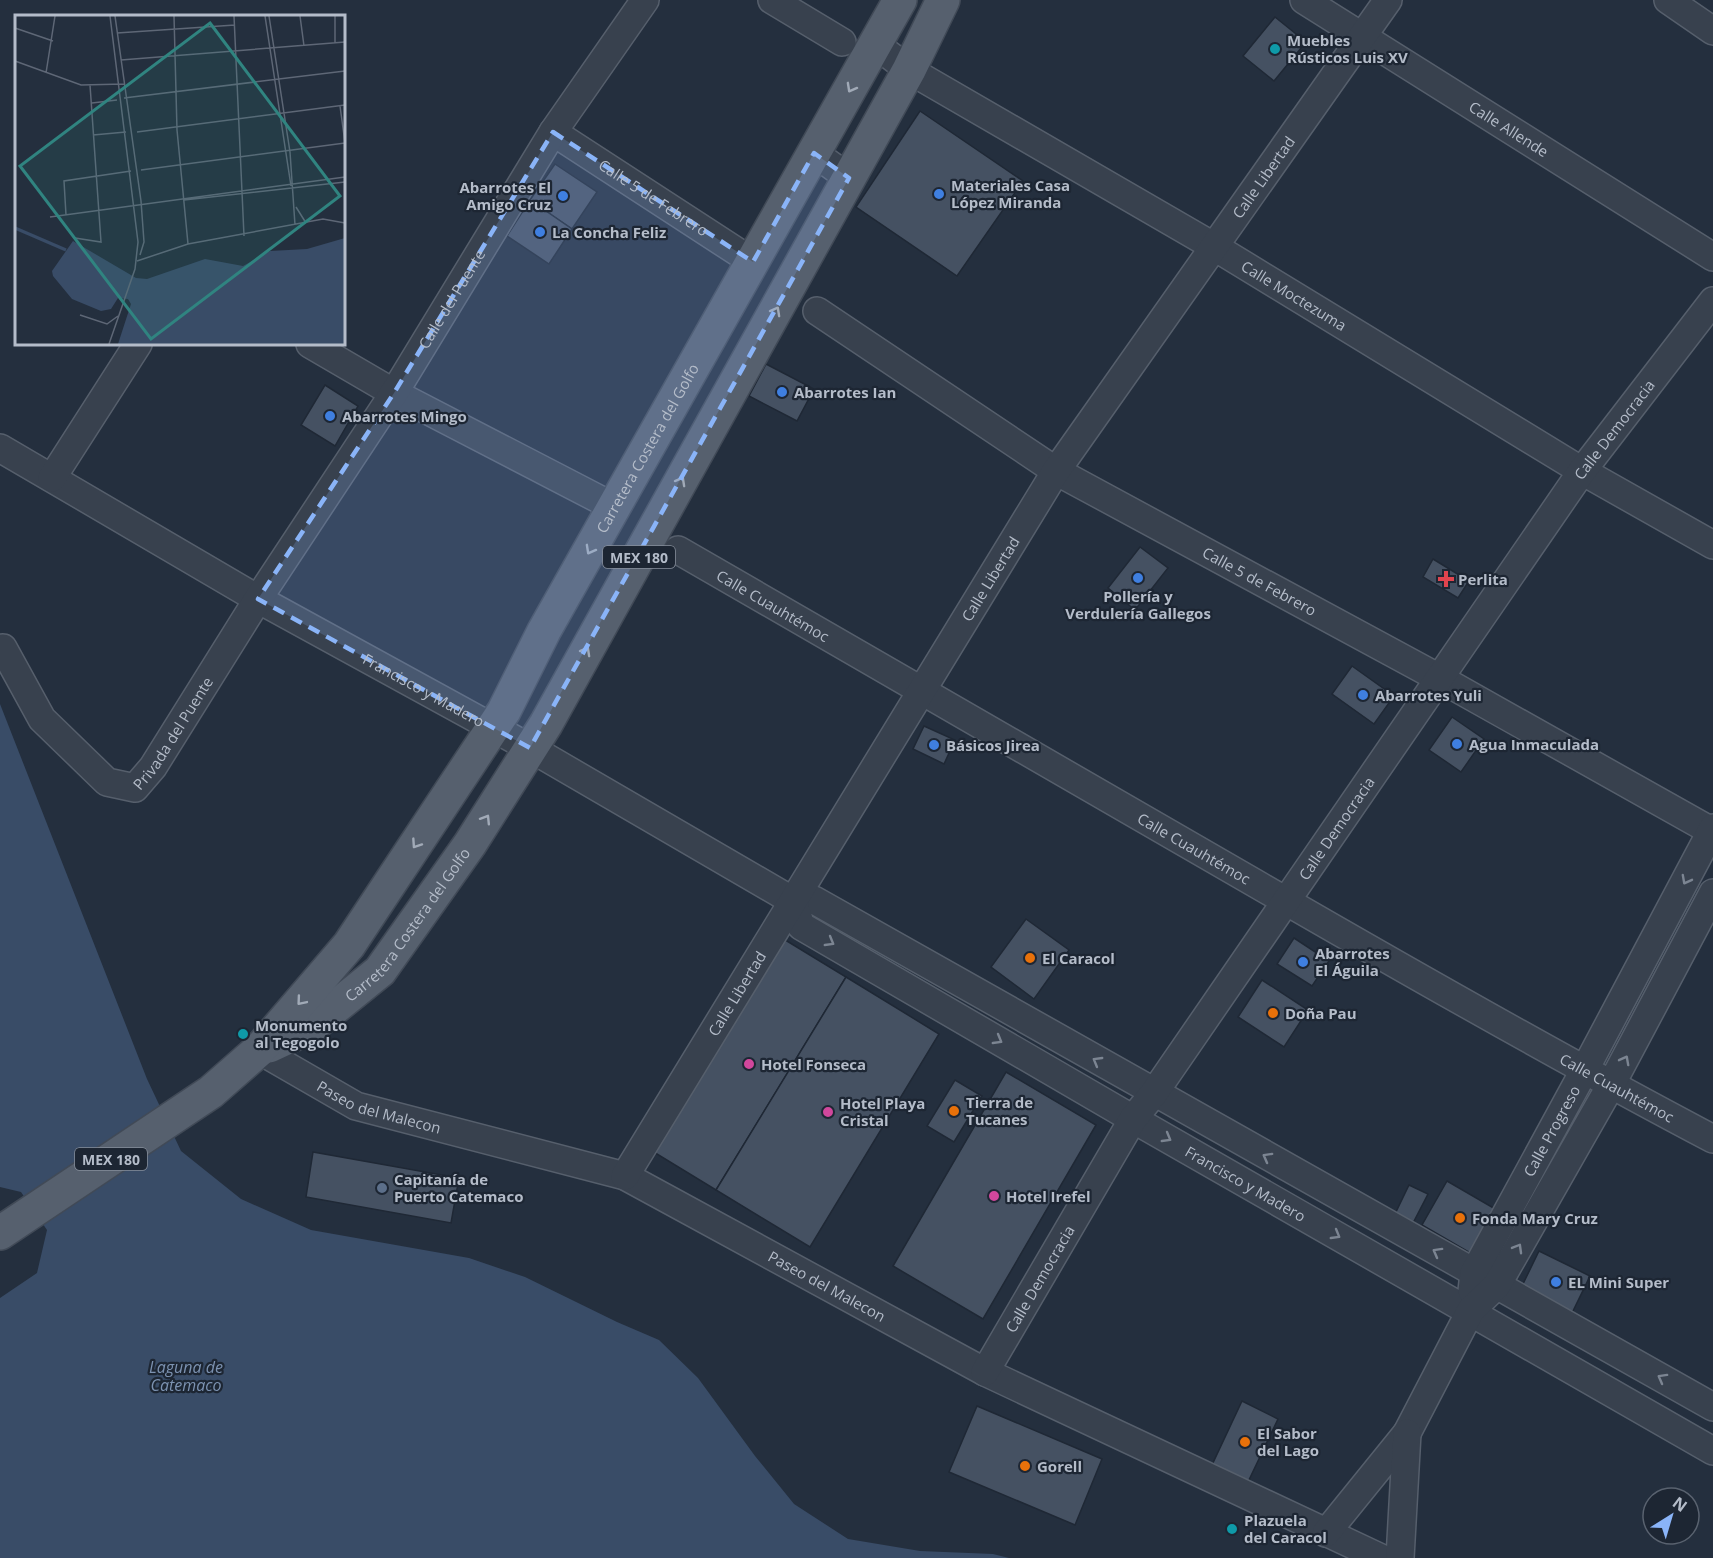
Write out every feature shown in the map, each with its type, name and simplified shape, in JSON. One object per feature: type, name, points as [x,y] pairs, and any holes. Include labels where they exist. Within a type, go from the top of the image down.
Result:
[{"type":"main road","name":"Carretera Costera del Golfo","points":[[259,1050],[349,945],[504,711],[544,631],[900,0]]},
{"type":"main road","name":"Carretera Costera del Golfo","points":[[259,1050],[312,1026],[380,971],[470,844],[558,703],[909,70],[943,0]]},
{"type":"main road","name":"MEX 180","points":[[6,1229],[211,1092],[259,1050]]},
{"type":"street","name":"Calle del Puente","points":[[258,599],[394,393],[553,132],[645,0]]},
{"type":"street","points":[[772,0],[842,42]]},
{"type":"street","name":"Calle Allende","points":[[1304,0],[1713,257]]},
{"type":"street","name":"Calle Libertad","points":[[625,1176],[1056,471],[1388,0]]},
{"type":"street","points":[[1668,0],[1713,31]]},
{"type":"street","name":"Calle Moctezuma","points":[[875,45],[909,70],[1213,246],[1582,471],[1713,545]]},
{"type":"street","name":"Calle 5 de Febrero","points":[[553,132],[753,262]]},
{"type":"street","points":[[814,153],[849,178]]},
{"type":"street","name":"Calle Democracia","points":[[985,1372],[1134,1119],[1582,471],[1713,301]]},
{"type":"street","name":"Calle 5 de Febrero","points":[[817,311],[1056,471],[1439,678],[1712,830]]},
{"type":"street","points":[[52,478],[137,345]]},
{"type":"street","points":[[312,345],[394,393],[614,507]]},
{"type":"street","name":"Francisco y Madero","points":[[0,448],[258,599],[530,748],[793,902],[814,900],[1713,1407]]},
{"type":"street","name":"Calle Cuauhtémoc","points":[[678,550],[1285,901],[1584,1071],[1713,1139]]},
{"type":"street","name":"Privada del Puente","points":[[3,648],[42,719],[107,782],[135,788],[153,767],[258,599]]},
{"type":"street","name":"Calle Progreso","points":[[1326,1533],[1407,1433],[1471,1310],[1584,1071],[1712,830]]},
{"type":"street","name":"Calle Progreso","points":[[1485,1279],[1611,1085],[1713,893]]},
{"type":"street","name":"Francisco y Madero","points":[[793,902],[801,926],[1713,1451]]},
{"type":"street","name":"Paseo del Malecon","points":[[259,1050],[356,1106],[625,1176],[985,1372],[1381,1558]]},
{"type":"street","points":[[1400,1558],[1407,1433]]},
{"type":"highlighted area","points":[[553,132],[753,262],[814,153],[849,178],[530,748],[258,599],[394,393]]},
{"type":"water","name":"Laguna de Catemaco","points":[[0,704],[147,1079],[181,1151],[241,1199],[311,1230],[469,1258],[525,1277],[659,1340],[698,1378],[755,1456],[794,1504],[848,1539],[920,1551],[993,1554],[1009,1558],[0,1558],[0,1298],[37,1273],[47,1230],[21,1192],[0,1187]]},
{"type":"building","name":"Muebles Rústicos Luis XV","points":[[1275,17],[1306,42],[1274,81],[1243,56]]},
{"type":"building","name":"Materiales Casa López Miranda","points":[[920,111],[1023,181],[957,276],[856,207]]},
{"type":"building","name":"Abarrotes El Amigo Cruz","points":[[555,164],[597,192],[572,229],[530,200]]},
{"type":"building","name":"La Concha Feliz","points":[[530,200],[572,229],[549,264],[507,236]]},
{"type":"building","name":"Abarrotes Ian","points":[[766,364],[814,389],[797,421],[749,396]]},
{"type":"building","name":"Abarrotes Mingo","points":[[325,385],[358,406],[335,446],[301,425]]},
{"type":"building","name":"Pollería y Verdulería Gallegos","points":[[1140,547],[1168,568],[1135,610],[1108,588]]},
{"type":"building","name":"Perlita","points":[[1433,559],[1469,581],[1458,598],[1423,577]]},
{"type":"building","name":"Abarrotes Yuli","points":[[1352,666],[1394,696],[1374,724],[1332,694]]},
{"type":"building","name":"Agua Inmaculada","points":[[1452,717],[1484,739],[1461,772],[1429,750]]},
{"type":"building","name":"Básicos Jirea","points":[[924,726],[955,740],[944,764],[913,749]]},
{"type":"building","name":"El Caracol","points":[[1026,919],[1069,950],[1034,999],[991,967]]},
{"type":"building","name":"Hotel Fonseca","points":[[782,938],[846,977],[716,1190],[652,1151]]},
{"type":"building","name":"Abarrotes El Águila","points":[[1294,938],[1329,961],[1312,986],[1277,964]]},
{"type":"building","name":"Hotel Playa Cristal","points":[[846,977],[939,1034],[810,1247],[716,1190]]},
{"type":"building","name":"Doña Pau","points":[[1262,980],[1308,1010],[1284,1047],[1238,1017]]},
{"type":"building","name":"Hotel Irefel","points":[[1006,1072],[1096,1125],[983,1319],[893,1266]]},
{"type":"building","name":"Tierra de Tucanes","points":[[955,1080],[982,1096],[954,1142],[927,1126]]},
{"type":"building","name":"Capitanía de Puerto Catemaco","points":[[313,1152],[459,1178],[451,1223],[306,1197]]},
{"type":"building","name":"Fonda Mary Cruz","points":[[1447,1181],[1497,1210],[1472,1254],[1422,1225]]},
{"type":"building","points":[[1409,1185],[1428,1194],[1413,1223],[1395,1214]]},
{"type":"building","name":"EL Mini Super","points":[[1539,1251],[1590,1276],[1572,1313],[1521,1288]]},
{"type":"building","name":"El Sabor del Lago","points":[[1242,1401],[1278,1419],[1248,1482],[1212,1465]]},
{"type":"building","name":"Gorell","points":[[977,1406],[1102,1459],[1075,1525],[949,1472]]},
{"type":"place","name":"Muebles Rústicos Luis XV","points":[[1275,49]]},
{"type":"place","name":"Materiales Casa López Miranda","points":[[939,194]]},
{"type":"place","name":"Abarrotes El Amigo Cruz","points":[[563,196]]},
{"type":"place","name":"La Concha Feliz","points":[[540,232]]},
{"type":"place","name":"Abarrotes Ian","points":[[782,392]]},
{"type":"place","name":"Abarrotes Mingo","points":[[330,416]]},
{"type":"place","name":"Pollería y Verdulería Gallegos","points":[[1138,578]]},
{"type":"place","name":"Perlita","points":[[1446,579]]},
{"type":"place","name":"Abarrotes Yuli","points":[[1363,695]]},
{"type":"place","name":"Agua Inmaculada","points":[[1457,744]]},
{"type":"place","name":"Básicos Jirea","points":[[934,745]]},
{"type":"place","name":"El Caracol","points":[[1030,958]]},
{"type":"place","name":"Abarrotes El Águila","points":[[1303,962]]},
{"type":"place","name":"Doña Pau","points":[[1273,1013]]},
{"type":"place","name":"Monumento al Tegogolo","points":[[243,1034]]},
{"type":"place","name":"Hotel Fonseca","points":[[749,1064]]},
{"type":"place","name":"Tierra de Tucanes","points":[[954,1111]]},
{"type":"place","name":"Hotel Playa Cristal","points":[[828,1112]]},
{"type":"place","name":"Capitanía de Puerto Catemaco","points":[[382,1188]]},
{"type":"place","name":"Hotel Irefel","points":[[994,1196]]},
{"type":"place","name":"Fonda Mary Cruz","points":[[1460,1218]]},
{"type":"place","name":"EL Mini Super","points":[[1556,1282]]},
{"type":"place","name":"El Sabor del Lago","points":[[1245,1442]]},
{"type":"place","name":"Gorell","points":[[1025,1466]]},
{"type":"place","name":"Plazuela del Caracol","points":[[1232,1529]]}]
